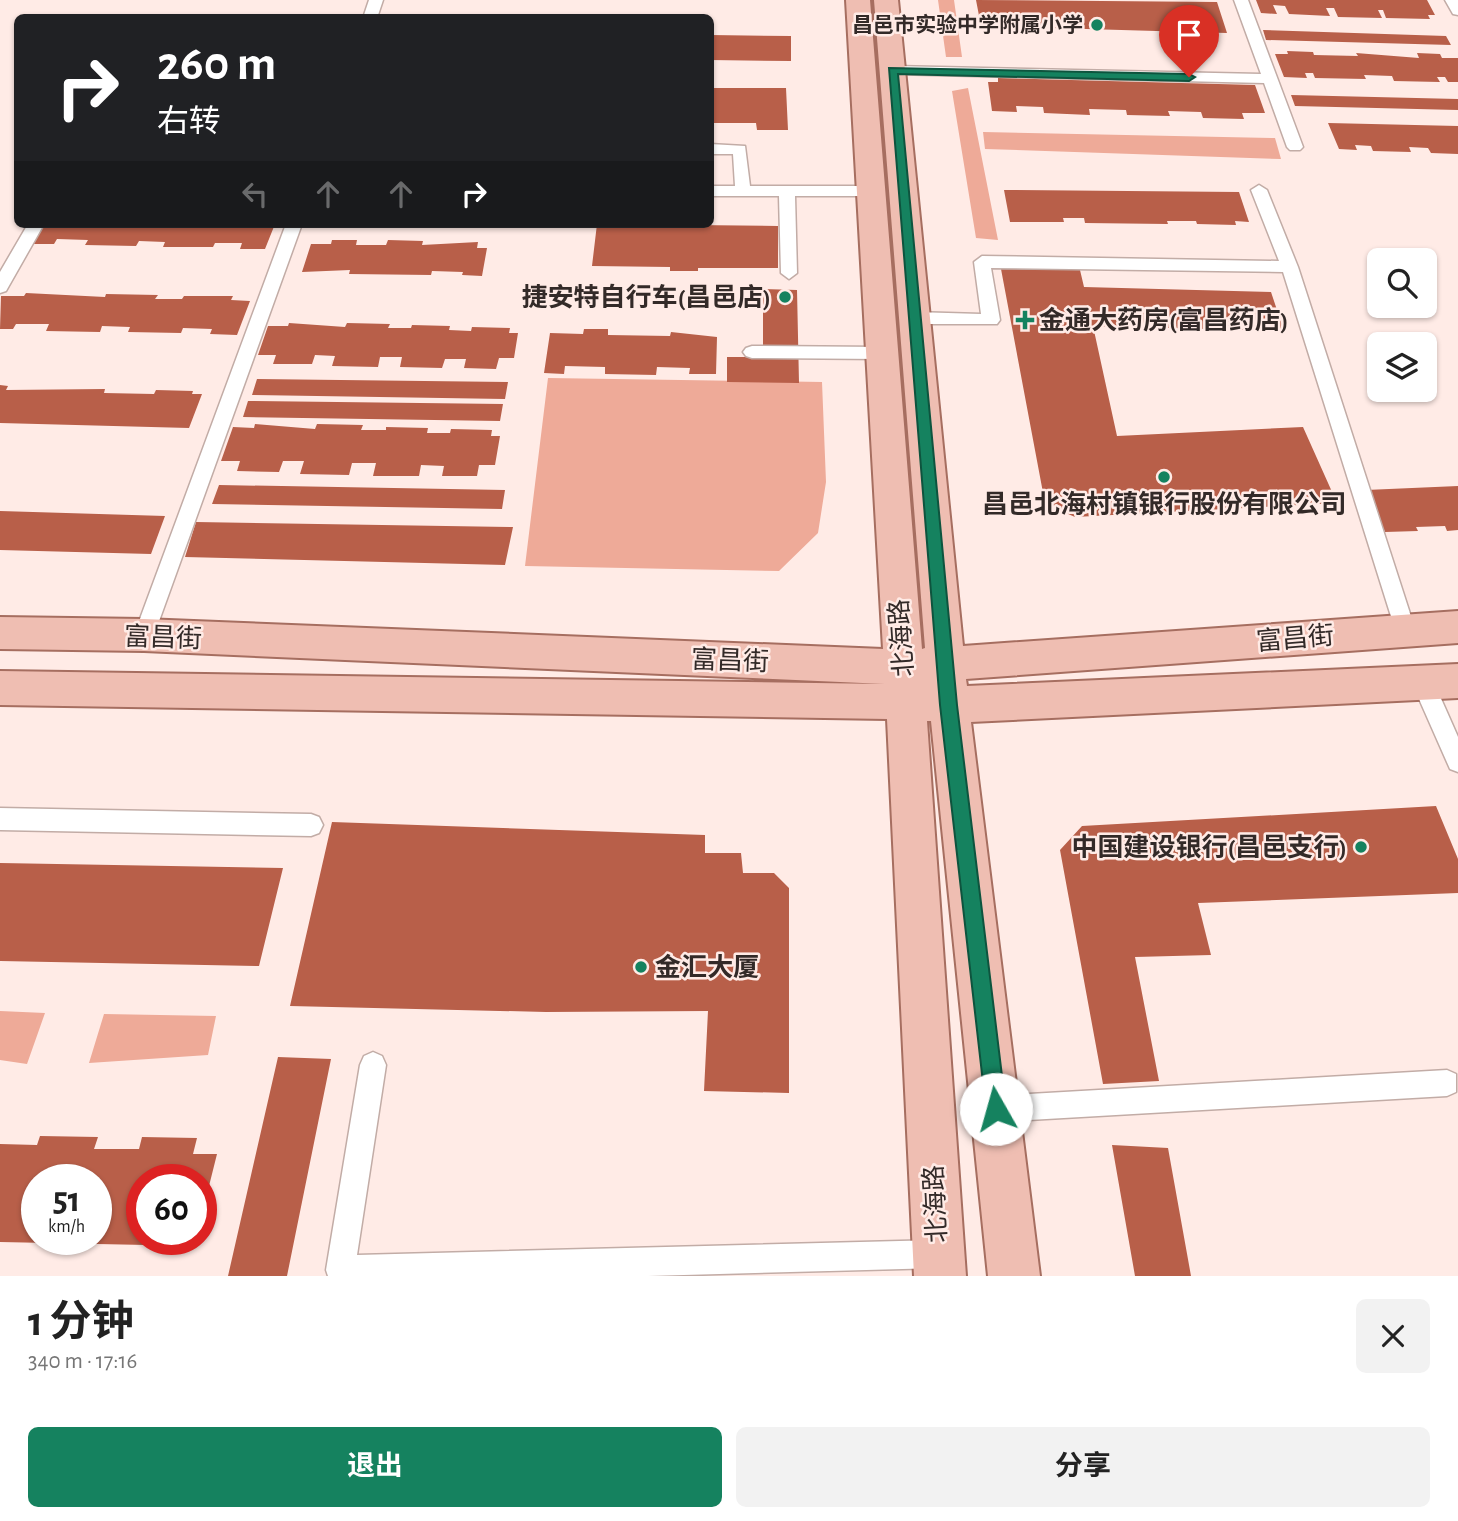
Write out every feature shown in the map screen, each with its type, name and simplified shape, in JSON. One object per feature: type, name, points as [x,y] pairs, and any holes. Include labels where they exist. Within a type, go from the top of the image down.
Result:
[{"type":"main road","name":"北海路","points":[[858,0],[881,353],[925,685],[996,1109],[1014,1276]]},
{"type":"main road","name":"北海路","points":[[886,0],[914,318],[939,1265]]},
{"type":"main road","name":"富昌街","points":[[0,633],[144,635],[925,685],[1405,629],[1458,627]]},
{"type":"main road","name":"富昌街","points":[[0,688],[1440,682]]},
{"type":"lane","points":[[1241,0],[1295,147]]},
{"type":"lane","points":[[1452,0],[1458,11]]},
{"type":"lane","points":[[892,70],[1270,79]]},
{"type":"lane","points":[[714,149],[740,149],[743,191]]},
{"type":"lane","points":[[1259,190],[1290,267],[1405,629]]},
{"type":"lane","points":[[714,191],[871,191]]},
{"type":"lane","points":[[787,191],[789,273]]},
{"type":"lane","points":[[0,288],[34,228]]},
{"type":"lane","points":[[144,635],[293,228]]},
{"type":"lane","points":[[914,318],[991,320],[982,262],[1290,267]]},
{"type":"lane","points":[[752,352],[881,353]]},
{"type":"lane","points":[[1440,682],[1458,762]]},
{"type":"lane","points":[[0,819],[311,825]]},
{"type":"lane","points":[[373,1065],[340,1270],[939,1265]]},
{"type":"lane","points":[[996,1109],[1447,1083]]},
{"type":"shaded area","points":[[938,0],[954,0],[962,57],[946,57]]},
{"type":"shaded area","points":[[968,88],[998,240],[976,238],[952,91]]},
{"type":"shaded area","points":[[983,132],[1275,138],[1281,159],[985,149]]},
{"type":"shaded area","points":[[548,378],[822,382],[826,482],[818,533],[779,571],[525,566]]},
{"type":"shaded area","points":[[0,1011],[45,1013],[27,1064],[0,1060]]},
{"type":"shaded area","points":[[104,1014],[216,1016],[208,1055],[89,1063]]},
{"type":"building","points":[[976,0],[1217,2],[1227,33],[981,26]]},
{"type":"building","points":[[1256,0],[1427,0],[1435,15],[1428,15],[1430,19],[1386,18],[1383,10],[1378,10],[1382,18],[1338,17],[1334,8],[1326,8],[1330,16],[1289,14],[1285,6],[1273,5],[1277,14],[1261,13]]},
{"type":"building","points":[[1263,30],[1446,36],[1451,45],[1266,40]]},
{"type":"building","points":[[714,35],[791,36],[791,61],[714,60]]},
{"type":"building","points":[[1287,51],[1313,52],[1314,55],[1358,56],[1356,53],[1419,58],[1417,53],[1440,54],[1442,58],[1458,58],[1458,82],[1448,82],[1445,77],[1437,77],[1440,82],[1394,81],[1392,76],[1364,75],[1366,79],[1315,78],[1313,73],[1305,73],[1307,78],[1284,77],[1275,54],[1288,54]]},
{"type":"building","points":[[998,78],[1255,85],[1265,113],[1242,113],[1244,119],[1203,118],[1201,112],[1168,111],[1170,116],[1127,115],[1126,110],[1089,109],[1090,115],[1044,113],[1043,107],[1016,106],[1017,112],[992,111],[988,82],[998,82]]},
{"type":"building","points":[[714,88],[786,88],[788,130],[757,130],[756,123],[714,123]]},
{"type":"building","points":[[1291,95],[1458,99],[1458,110],[1295,106]]},
{"type":"building","points":[[1328,123],[1458,126],[1458,154],[1431,153],[1428,148],[1409,147],[1411,152],[1373,151],[1371,146],[1355,145],[1357,150],[1339,149]]},
{"type":"building","points":[[1004,190],[1239,192],[1249,222],[1235,221],[1236,225],[1197,224],[1196,221],[1167,221],[1168,224],[1085,223],[1084,218],[1063,218],[1064,222],[1010,222]]},
{"type":"building","points":[[778,226],[778,268],[698,268],[698,271],[670,271],[670,267],[592,266],[597,228]]},
{"type":"building","points":[[35,228],[273,228],[265,249],[240,249],[242,243],[215,243],[213,247],[163,247],[165,242],[139,241],[136,246],[85,245],[88,240],[57,239],[54,244],[27,244]]},
{"type":"building","points":[[332,240],[357,240],[356,245],[386,245],[388,240],[423,241],[422,245],[478,242],[477,248],[487,248],[482,276],[432,271],[431,275],[349,274],[350,270],[302,272],[311,244],[331,244]]},
{"type":"building","points":[[1001,269],[1080,270],[1084,287],[1271,292],[1284,331],[1093,326],[1117,436],[1303,427],[1337,503],[1075,517],[1059,510],[1044,498]]},
{"type":"building","points":[[763,289],[797,290],[799,383],[727,382],[727,357],[763,357]]},
{"type":"building","points":[[26,293],[105,297],[106,294],[158,295],[155,299],[233,296],[231,300],[250,301],[237,335],[210,334],[212,329],[183,328],[181,333],[128,332],[130,327],[102,326],[100,332],[46,331],[49,324],[16,324],[13,329],[0,329],[1,296],[24,296]]},
{"type":"building","points":[[289,323],[345,327],[347,323],[390,324],[388,328],[411,328],[412,325],[450,326],[449,330],[471,331],[472,327],[510,328],[509,333],[518,333],[514,358],[499,358],[496,369],[464,368],[466,359],[445,359],[442,368],[400,367],[402,357],[380,357],[378,367],[332,366],[335,356],[315,355],[312,364],[273,364],[276,355],[258,355],[268,326],[288,326]]},
{"type":"building","points":[[584,329],[608,329],[608,335],[670,336],[671,332],[717,337],[716,374],[689,374],[690,368],[657,367],[656,375],[605,374],[605,367],[565,366],[564,374],[544,373],[550,333],[583,334]]},
{"type":"building","points":[[257,379],[508,382],[505,399],[252,395]]},
{"type":"building","points":[[0,385],[8,386],[6,390],[105,389],[104,393],[154,394],[156,390],[193,391],[192,394],[202,394],[189,428],[0,423]]},
{"type":"building","points":[[248,401],[503,404],[500,421],[243,417]]},
{"type":"building","points":[[255,424],[315,429],[317,424],[363,425],[361,430],[386,430],[386,427],[428,428],[427,433],[450,433],[451,429],[492,430],[491,436],[500,436],[495,465],[479,465],[477,476],[442,476],[444,466],[421,465],[419,476],[373,476],[376,463],[352,463],[349,475],[300,474],[304,461],[283,461],[279,472],[237,471],[240,461],[221,461],[233,427],[254,428]]},
{"type":"building","points":[[219,485],[505,490],[502,509],[212,504]]},
{"type":"building","points":[[1458,486],[1458,530],[1447,531],[1445,526],[1416,527],[1418,531],[1385,532],[1366,490]]},
{"type":"building","points":[[0,511],[165,516],[151,554],[0,550]]},
{"type":"building","points":[[196,522],[513,527],[505,565],[185,557]]},
{"type":"building","points":[[1436,806],[1458,859],[1458,893],[1198,903],[1211,955],[1135,957],[1159,1081],[1103,1084],[1060,850],[1082,826]]},
{"type":"building","points":[[332,822],[705,835],[705,853],[741,853],[743,873],[774,873],[789,888],[789,1093],[704,1091],[708,1011],[546,1012],[290,1006]]},
{"type":"building","points":[[0,863],[283,868],[259,966],[0,961]]},
{"type":"building","points":[[278,1057],[331,1059],[287,1276],[228,1276]]},
{"type":"building","points":[[40,1136],[98,1137],[94,1149],[139,1149],[142,1137],[197,1138],[193,1154],[217,1154],[214,1164],[126,1164],[126,1245],[112,1244],[112,1164],[21,1164],[21,1242],[0,1242],[0,1144],[37,1145]]},
{"type":"building","points":[[1112,1145],[1168,1148],[1191,1276],[1135,1276]]},
{"type":"place","name":"昌邑市实验中学附属小学","points":[[1097,25]]},
{"type":"place","name":"捷安特自行车(昌邑店)","points":[[785,297]]},
{"type":"place","name":"金通大药房(富昌药店)","points":[[1025,320]]},
{"type":"place","name":"昌邑北海村镇银行股份有限公司","points":[[1164,477]]},
{"type":"place","name":"中国建设银行(昌邑支行)","points":[[1361,847]]},
{"type":"place","name":"金汇大厦","points":[[641,967]]},
{"type":"route","points":[[996,1109],[949,705],[892,70],[1189,77]]}]
